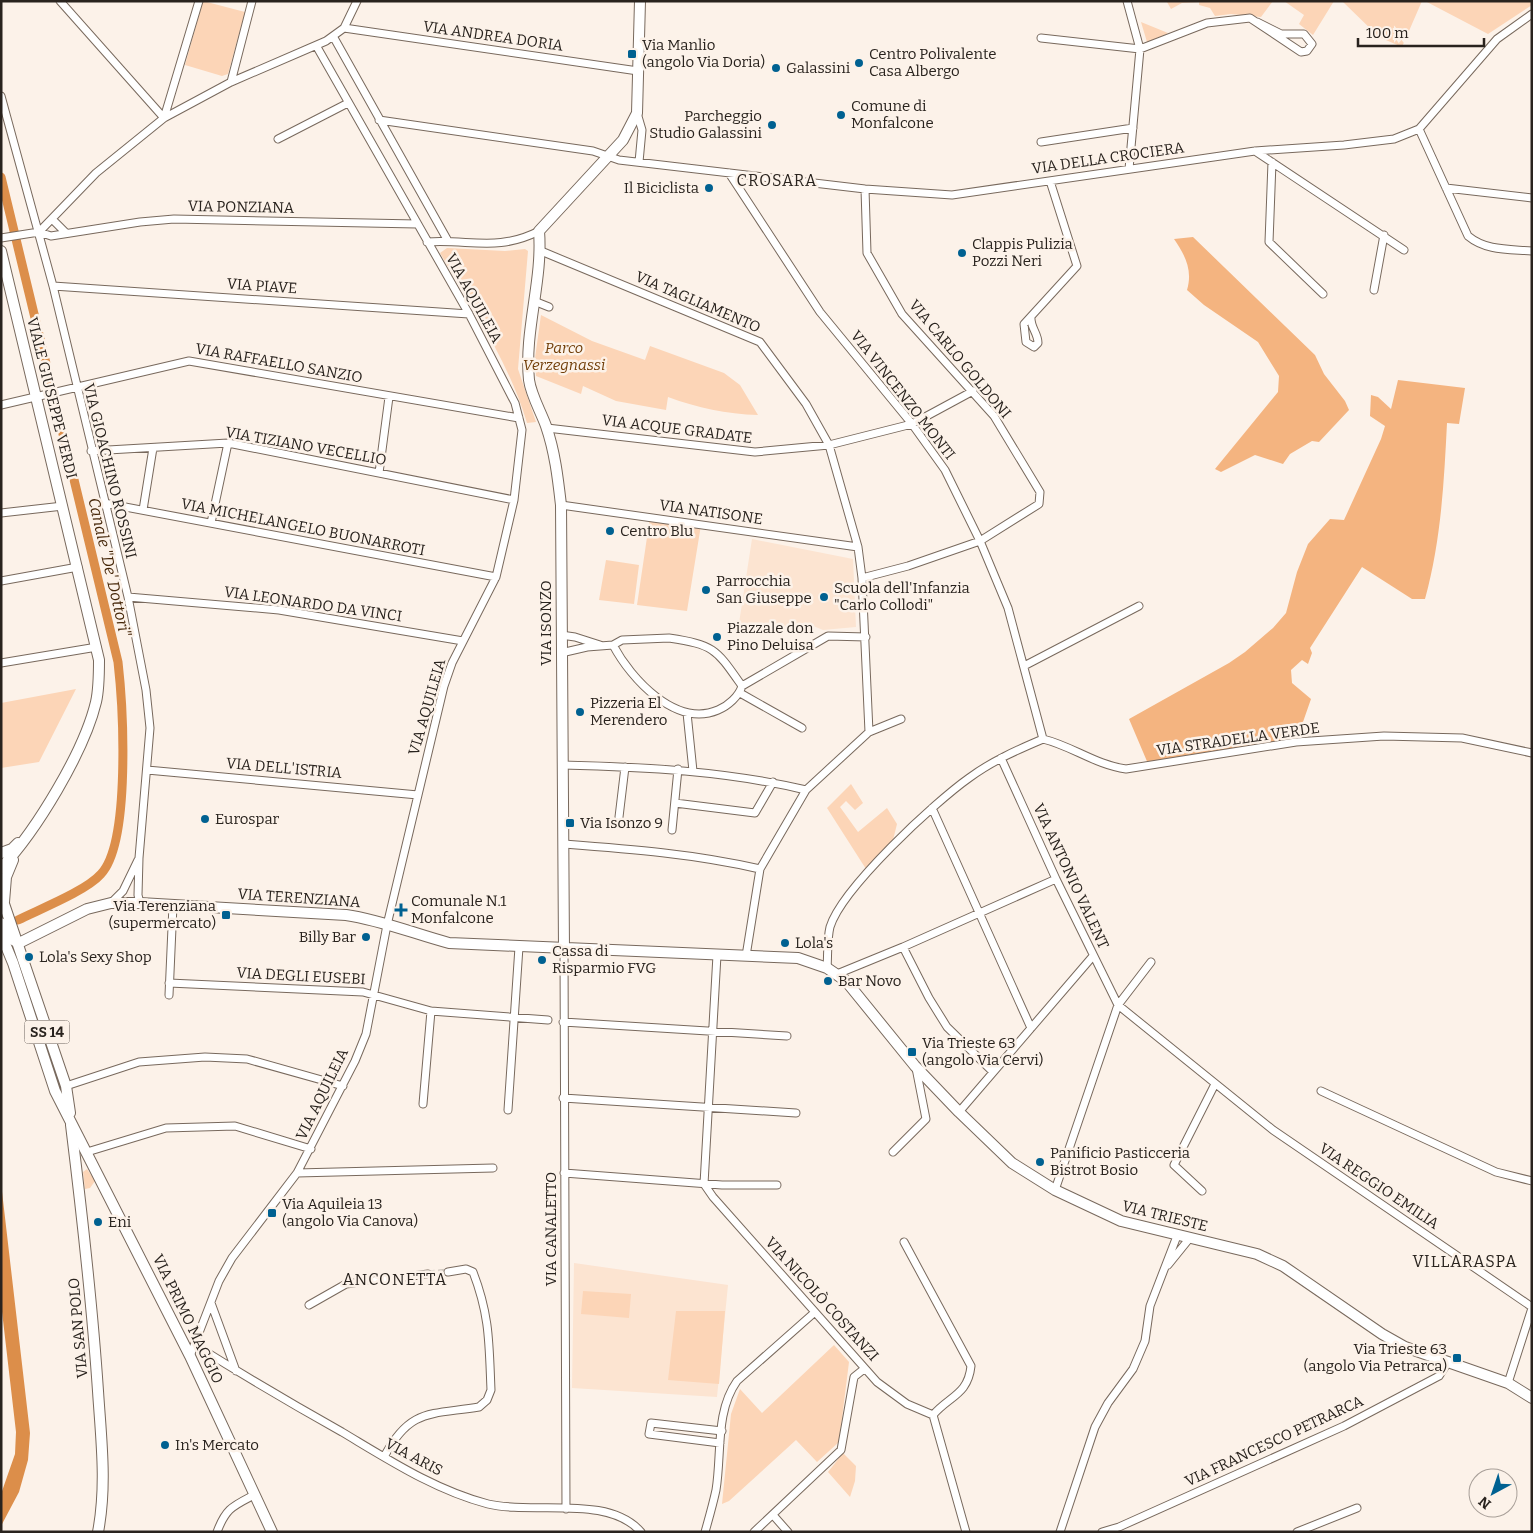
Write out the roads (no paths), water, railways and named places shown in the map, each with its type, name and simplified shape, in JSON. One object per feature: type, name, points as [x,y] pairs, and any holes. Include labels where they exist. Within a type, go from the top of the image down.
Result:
[{"type":"street","points":[[60,1],[164,118]]},
{"type":"street","points":[[164,118],[199,1]]},
{"type":"street","points":[[231,82],[252,1]]},
{"type":"street","points":[[39,232],[96,173],[164,118],[231,82],[317,47],[344,28],[357,1]]},
{"type":"street","points":[[639,162],[642,130],[636,113],[640,1]]},
{"type":"street","points":[[1127,1],[1140,49],[1129,169]]},
{"type":"street","name":"VIA DELLA CROCIERA","points":[[379,120],[593,151],[619,160],[865,189],[952,195],[1255,151],[1344,145],[1394,139],[1419,128],[1497,38],[1532,14]]},
{"type":"street","points":[[1041,38],[1140,49],[1207,23],[1250,18],[1281,34],[1304,34],[1312,44],[1307,51],[1301,52],[1257,22]]},
{"type":"street","name":"VIA ANDREA DORIA","points":[[344,28],[638,71]]},
{"type":"street","name":"VIA AQUILEIA","points":[[333,36],[448,241]]},
{"type":"street","name":"VIA AQUILEIA","points":[[190,1356],[211,1303],[232,1258],[297,1173],[342,1086],[366,1034],[387,925],[444,686],[463,641],[496,577],[514,500],[522,430],[515,403],[469,314],[317,47]]},
{"type":"street","name":"VIA GIOACHINO ROSSINI","points":[[1,96],[53,286],[91,451],[128,597],[146,690],[150,728],[139,858],[138,895],[140,903]]},
{"type":"street","points":[[278,140],[348,103]]},
{"type":"street","points":[[427,242],[448,241],[502,244],[521,241],[539,231],[606,156],[623,140],[636,113]]},
{"type":"street","points":[[1041,142],[1133,128]]},
{"type":"street","points":[[1419,128],[1468,236],[1477,244],[1492,248],[1532,251]]},
{"type":"street","points":[[1255,151],[1404,250]]},
{"type":"street","points":[[1272,162],[1269,242],[1323,294]]},
{"type":"street","name":"VIA VINCENZO MONTI","points":[[729,173],[820,312],[912,424],[945,470],[980,541],[1008,608],[1043,739]]},
{"type":"street","points":[[1031,317],[1077,266],[1050,181]]},
{"type":"street","points":[[1446,188],[1532,198]]},
{"type":"street","name":"VIA CARLO GOLDONI","points":[[865,189],[867,253],[902,314],[994,416],[1040,492],[1039,504],[980,541]]},
{"type":"street","name":"VIA PONZIANA","points":[[1,238],[39,232],[51,236],[174,219],[417,224]]},
{"type":"street","points":[[52,220],[66,233]]},
{"type":"street","name":"VIA ISONZO","points":[[539,231],[540,251],[534,301],[529,381],[547,428],[556,462],[561,505],[564,949]]},
{"type":"street","points":[[1374,290],[1384,235]]},
{"type":"street","name":"VIA TAGLIAMENTO","points":[[540,251],[760,342],[806,404],[828,444],[858,547],[866,637],[869,732]]},
{"type":"street","name":"VIALE GIUSEPPE VERDI","points":[[1,252],[42,396],[63,506],[99,660],[97,700],[79,750],[18,847]]},
{"type":"street","name":"VIA PIAVE","points":[[53,286],[469,314]]},
{"type":"street","points":[[534,301],[549,307]]},
{"type":"street","name":"VIA RAFFAELLO SANZIO","points":[[1,405],[188,361],[520,418]]},
{"type":"street","name":"VIA ACQUE GRADATE","points":[[547,428],[755,452],[828,444],[912,424],[972,391]]},
{"type":"street","points":[[379,473],[389,396]]},
{"type":"street","points":[[211,523],[228,443]]},
{"type":"street","name":"VIA TIZIANO VECELLIO","points":[[91,451],[228,443],[514,500]]},
{"type":"street","points":[[143,510],[153,448]]},
{"type":"street","name":"VIA MICHELANGELO BUONARROTI","points":[[104,503],[496,577]]},
{"type":"street","name":"VIA NATISONE","points":[[561,505],[858,547]]},
{"type":"street","points":[[1,513],[63,506]]},
{"type":"street","points":[[862,578],[908,566],[980,541]]},
{"type":"street","points":[[1,581],[78,567]]},
{"type":"street","name":"VIA LEONARDO DA VINCI","points":[[128,597],[279,610],[463,641]]},
{"type":"street","points":[[1024,666],[1139,606]]},
{"type":"street","points":[[561,636],[575,637],[600,645]]},
{"type":"street","points":[[613,645],[623,663],[658,699],[687,713],[708,715],[724,708],[741,689],[828,636],[866,637]]},
{"type":"street","points":[[561,653],[600,645],[613,645],[622,640],[632,639],[669,638],[700,643],[713,649],[741,689],[802,728]]},
{"type":"street","points":[[1,663],[97,646]]},
{"type":"street","points":[[687,713],[693,771]]},
{"type":"street","points":[[746,956],[760,868],[806,790],[869,732],[901,719]]},
{"type":"street","name":"VIA STRADELLA VERDE","points":[[1043,739],[1059,743],[1111,767],[1126,769],[1296,742],[1384,736],[1462,738],[1532,753]]},
{"type":"street","points":[[827,968],[830,927],[838,910],[869,871],[932,808],[969,778],[1001,758],[1043,739]]},
{"type":"street","name":"VIA ANTONIO VALENT","points":[[1001,758],[1056,879],[1118,1005]]},
{"type":"street","points":[[562,765],[693,771],[773,782],[806,790]]},
{"type":"street","points":[[619,817],[625,767]]},
{"type":"street","name":"VIA DELL'ISTRIA","points":[[147,770],[418,795]]},
{"type":"street","points":[[672,830],[678,770]]},
{"type":"street","points":[[675,803],[755,813],[773,782]]},
{"type":"street","points":[[932,808],[1030,1028]]},
{"type":"street","points":[[564,844],[666,851],[714,858],[760,868]]},
{"type":"street","points":[[1,847],[18,847]]},
{"type":"street","points":[[1,853],[18,847]]},
{"type":"street","points":[[1,868],[18,847]]},
{"type":"street","points":[[18,847],[6,876],[3,900],[19,943]]},
{"type":"street","name":"VIA GIOACHINO ROSSINI","points":[[111,903],[123,891],[139,858]]},
{"type":"street","points":[[837,974],[980,914],[1056,879]]},
{"type":"street","name":"VIA TERENZIANA","points":[[19,943],[87,909],[111,903],[140,903],[346,915],[450,943],[798,958],[827,968],[846,981]]},
{"type":"street","points":[[168,995],[172,905]]},
{"type":"street","points":[[1,923],[10,939],[19,943]]},
{"type":"street","name":"VIA PRIMO MAGGIO","points":[[1,934],[13,963],[55,1091],[190,1356],[272,1532]]},
{"type":"street","name":"SS 14","points":[[19,943],[66,1086],[71,1122]]},
{"type":"street","points":[[508,1110],[512,1017],[518,947]]},
{"type":"street","points":[[903,947],[929,998],[948,1027],[993,1072]]},
{"type":"street","name":"VIA CANALETTO","points":[[564,949],[563,1098],[566,1509]]},
{"type":"street","points":[[704,1184],[717,955]]},
{"type":"street","points":[[959,1112],[1093,956]]},
{"type":"street","points":[[1055,1190],[1118,1005],[1151,962]]},
{"type":"street","name":"VIA TRIESTE","points":[[846,981],[915,1066],[959,1112],[1012,1163],[1055,1190],[1121,1222],[1257,1254],[1284,1266],[1382,1334],[1405,1347],[1508,1383],[1532,1398]]},
{"type":"street","name":"VIA DEGLI EUSEBI","points":[[169,983],[373,994],[431,1011],[548,1020]]},
{"type":"street","name":"VIA REGGIO EMILIA","points":[[1118,1005],[1273,1130],[1532,1308]]},
{"type":"street","points":[[422,1104],[431,1011]]},
{"type":"street","points":[[563,1022],[787,1036]]},
{"type":"street","points":[[66,1086],[139,1062],[205,1057],[247,1059],[342,1086]]},
{"type":"street","points":[[893,1152],[926,1119],[915,1066]]},
{"type":"street","points":[[1202,1191],[1174,1165],[1215,1084]]},
{"type":"street","points":[[1321,1090],[1496,1172],[1532,1181]]},
{"type":"street","points":[[563,1098],[796,1113]]},
{"type":"street","name":"VIA SAN POLO","points":[[71,1122],[93,1310],[102,1444],[103,1487],[98,1532]]},
{"type":"street","points":[[86,1152],[166,1128],[235,1126],[310,1149]]},
{"type":"street","points":[[297,1173],[493,1168]]},
{"type":"street","points":[[564,1173],[704,1184],[777,1185]]},
{"type":"street","name":"VIA NICOLÒ COSTANZI","points":[[704,1184],[713,1197],[864,1369],[891,1394],[923,1413],[933,1416]]},
{"type":"street","points":[[1060,1532],[1095,1427],[1108,1403],[1133,1369],[1145,1341],[1150,1306],[1177,1236]]},
{"type":"street","points":[[1164,1271],[1189,1239]]},
{"type":"street","points":[[904,1242],[971,1366],[970,1379],[964,1389],[933,1416],[966,1532]]},
{"type":"street","points":[[384,1457],[401,1429],[413,1419],[479,1407],[487,1400],[491,1390],[489,1325],[483,1298],[473,1272],[466,1269],[448,1272]]},
{"type":"street","points":[[372,1281],[428,1274]]},
{"type":"street","points":[[309,1305],[346,1284],[354,1283]]},
{"type":"street","points":[[211,1303],[237,1371]]},
{"type":"street","points":[[1508,1383],[1532,1308]]},
{"type":"street","points":[[705,1531],[716,1490],[720,1444],[728,1393],[737,1381],[815,1312]]},
{"type":"street","name":"VIA ARIS","points":[[195,1344],[237,1371],[384,1457],[447,1489],[490,1504],[600,1510],[619,1516],[636,1526],[641,1532]]},
{"type":"street","name":"VIA FRANCESCO PETRARCA","points":[[1102,1532],[1121,1530],[1344,1426],[1439,1376],[1448,1362]]},
{"type":"street","points":[[754,1532],[841,1450],[854,1377],[864,1369]]},
{"type":"street","points":[[720,1444],[649,1434],[651,1423],[722,1431]]},
{"type":"street","points":[[217,1532],[227,1511],[254,1495]]},
{"type":"street","points":[[1297,1532],[1357,1508]]},
{"type":"street","points":[[773,1515],[788,1532]]},
{"type":"waterway","name":"Canale \"De' Dottori\"","points":[[1,177],[118,662],[123,740],[121,804],[117,834],[111,858],[101,874],[85,887],[18,920]]},
{"type":"tunnel","points":[[428,1274],[448,1272]]},
{"type":"tunnel","points":[[354,1283],[372,1281]]},
{"type":"place","name":"Via Manlio (angolo Via Doria)","points":[[632,54]]},
{"type":"place","name":"Centro Polivalente Casa Albergo","points":[[859,63]]},
{"type":"place","name":"Galassini","points":[[776,68]]},
{"type":"place","name":"Comune di Monfalcone","points":[[841,115]]},
{"type":"place","name":"Parcheggio Studio Galassini","points":[[772,125]]},
{"type":"place","name":"Il Biciclista","points":[[709,188]]},
{"type":"place","name":"Clappis Pulizia Pozzi Neri","points":[[962,253]]},
{"type":"place","name":"Centro Blu","points":[[610,531]]},
{"type":"place","name":"Parrocchia San Giuseppe","points":[[706,590]]},
{"type":"place","name":"Scuola dell'Infanzia \"Carlo Collodi\"","points":[[824,597]]},
{"type":"place","name":"Piazzale don Pino Deluisa","points":[[717,637]]},
{"type":"place","name":"Pizzeria El Merendero","points":[[580,712]]},
{"type":"place","name":"Eurospar","points":[[205,819]]},
{"type":"place","name":"Via Isonzo 9","points":[[570,823]]},
{"type":"place","name":"Comunale N.1 Monfalcone","points":[[401,910]]},
{"type":"place","name":"Via Terenziana (supermercato)","points":[[226,915]]},
{"type":"place","name":"Billy Bar","points":[[366,937]]},
{"type":"place","name":"Lola's","points":[[785,943]]},
{"type":"place","name":"Lola's Sexy Shop","points":[[29,957]]},
{"type":"place","name":"Cassa di Risparmio FVG","points":[[542,960]]},
{"type":"place","name":"Bar Novo","points":[[828,981]]},
{"type":"place","name":"Via Trieste 63 (angolo Via Cervi)","points":[[912,1052]]},
{"type":"place","name":"Panificio Pasticceria Bistrot Bosio","points":[[1040,1162]]},
{"type":"place","name":"Via Aquileia 13 (angolo Via Canova)","points":[[272,1213]]},
{"type":"place","name":"Eni","points":[[98,1222]]},
{"type":"place","name":"Via Trieste 63 (angolo Via Petrarca)","points":[[1457,1358]]},
{"type":"place","name":"In's Mercato","points":[[165,1445]]},
{"type":"district","name":"CROSARA","points":[[777,180]]},
{"type":"district","name":"VILLARASPA","points":[[1465,1261]]},
{"type":"district","name":"ANCONETTA","points":[[395,1279]]},
{"type":"park label","name":"Parco Verzegnassi","points":[[564,356]]}]
